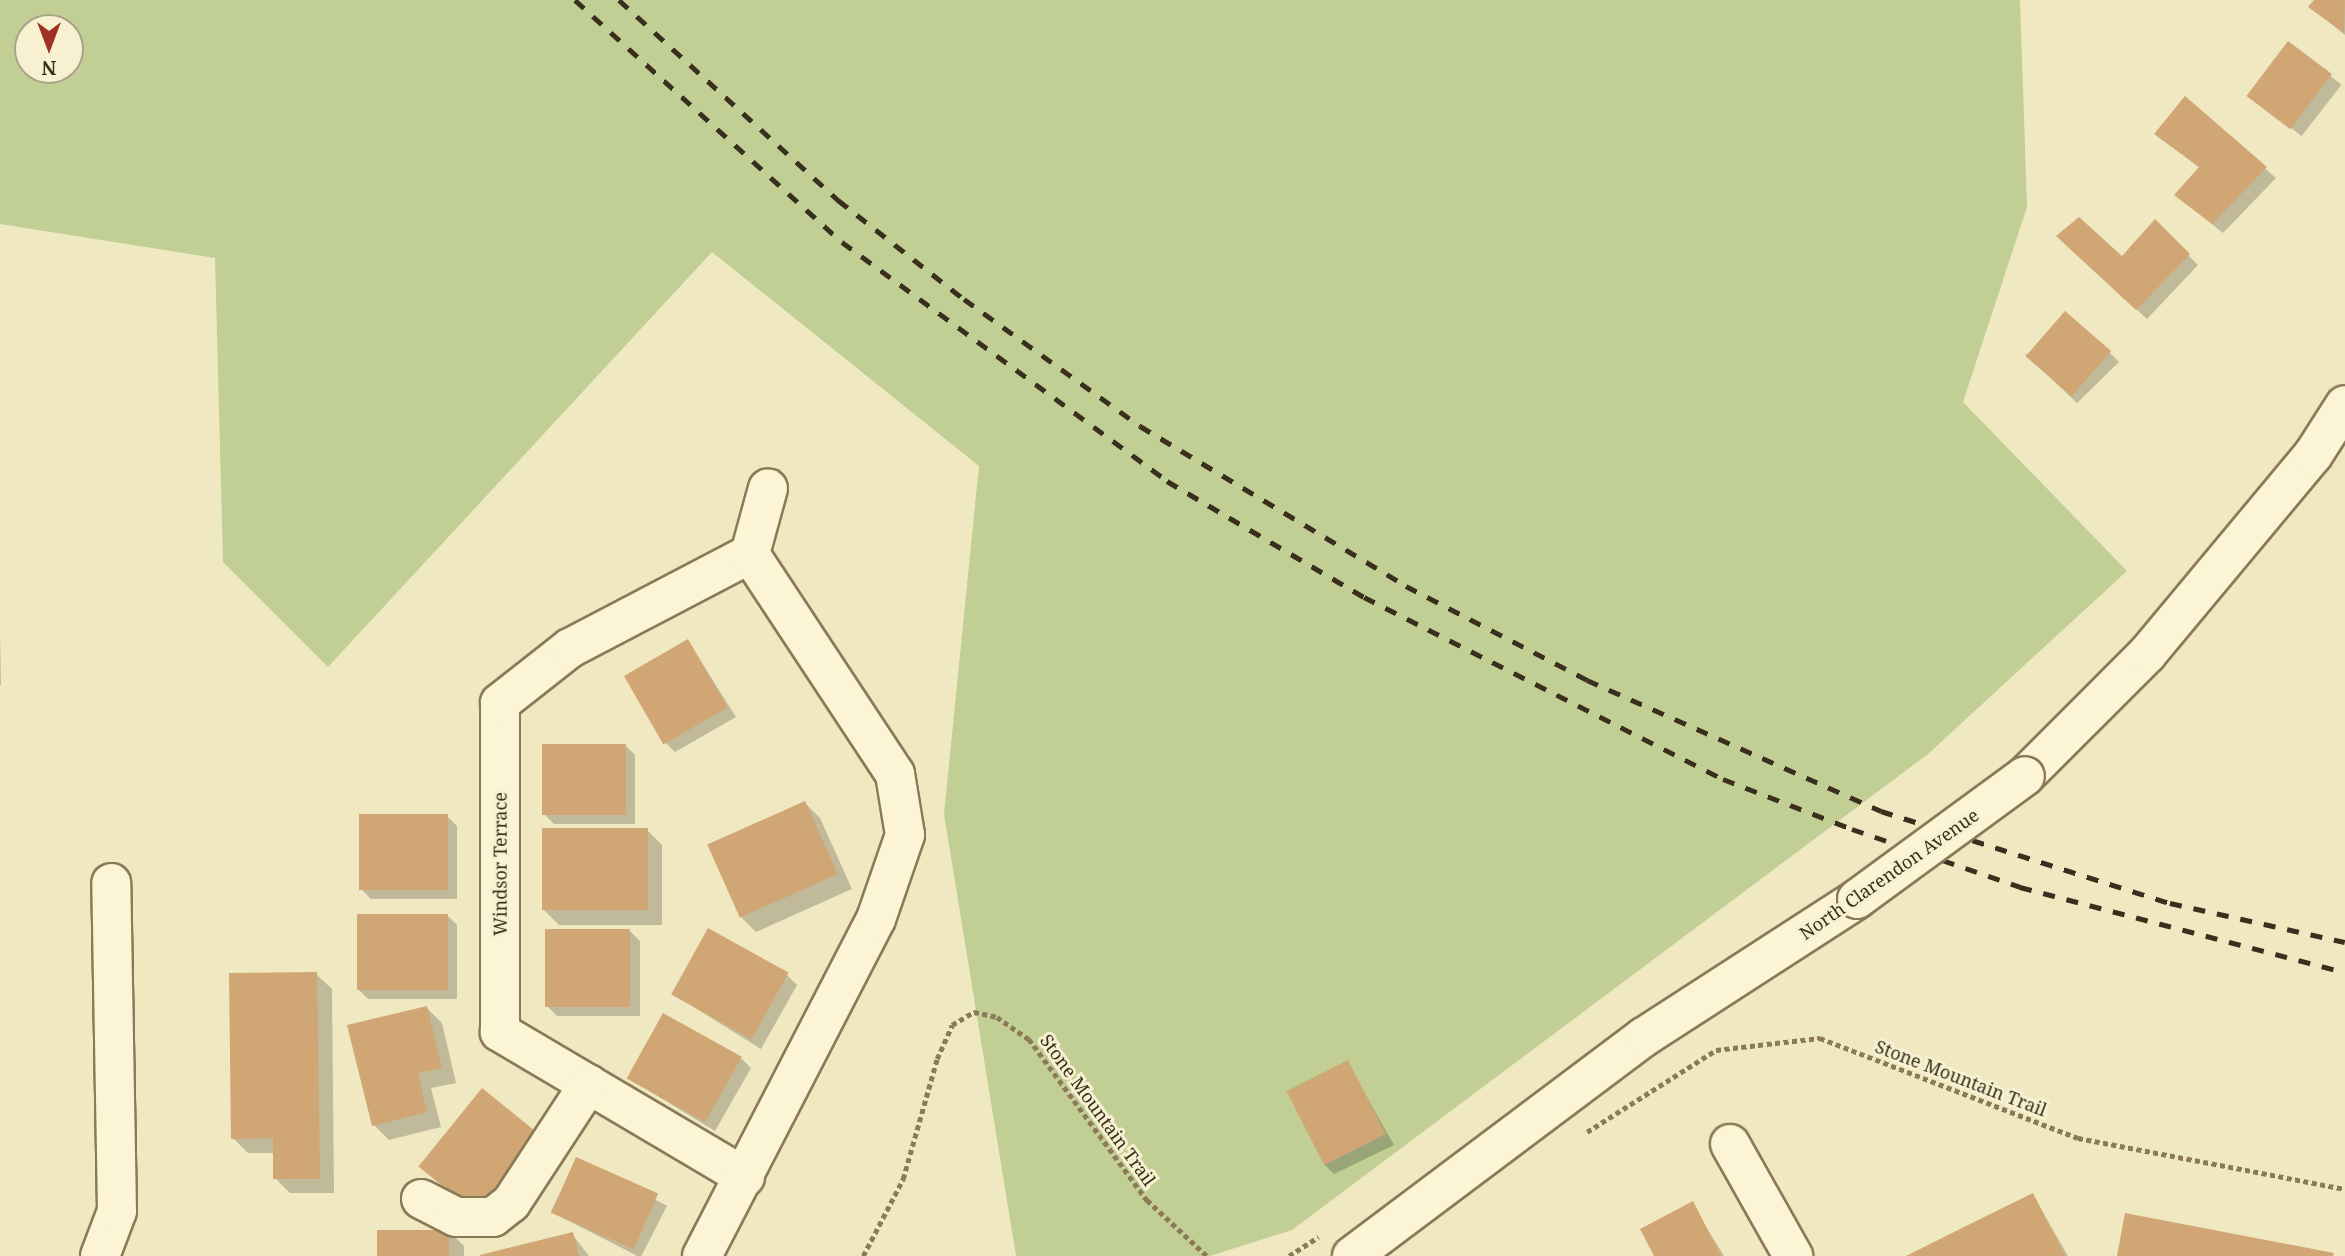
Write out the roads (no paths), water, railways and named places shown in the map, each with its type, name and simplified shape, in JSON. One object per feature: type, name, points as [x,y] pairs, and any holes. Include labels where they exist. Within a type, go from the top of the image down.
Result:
[{"type":"street","name":"North Clarendon Avenue","points":[[1351,1255],[1644,1037],[1857,899],[2025,776],[2147,653],[2313,455],[2345,405]]},
{"type":"street","points":[[702,1256],[876,919],[905,835],[895,774],[750,554],[768,488]]},
{"type":"street","name":"Windsor Terrace","points":[[745,1177],[500,1032],[500,704],[570,648],[750,554]]},
{"type":"street","points":[[100,1256],[117,1211],[111,883]]},
{"type":"street","points":[[421,1199],[456,1217],[493,1217],[511,1203],[589,1084]]},
{"type":"street","points":[[1730,1144],[1793,1256]]},
{"type":"railway","points":[[575,0],[842,242],[1167,481],[1364,597],[1723,779],[1852,829],[2020,887],[2345,972]]},
{"type":"railway","points":[[619,0],[838,200],[964,299],[1140,426],[1406,586],[1587,680],[1881,811],[2170,903],[2345,942]]}]
